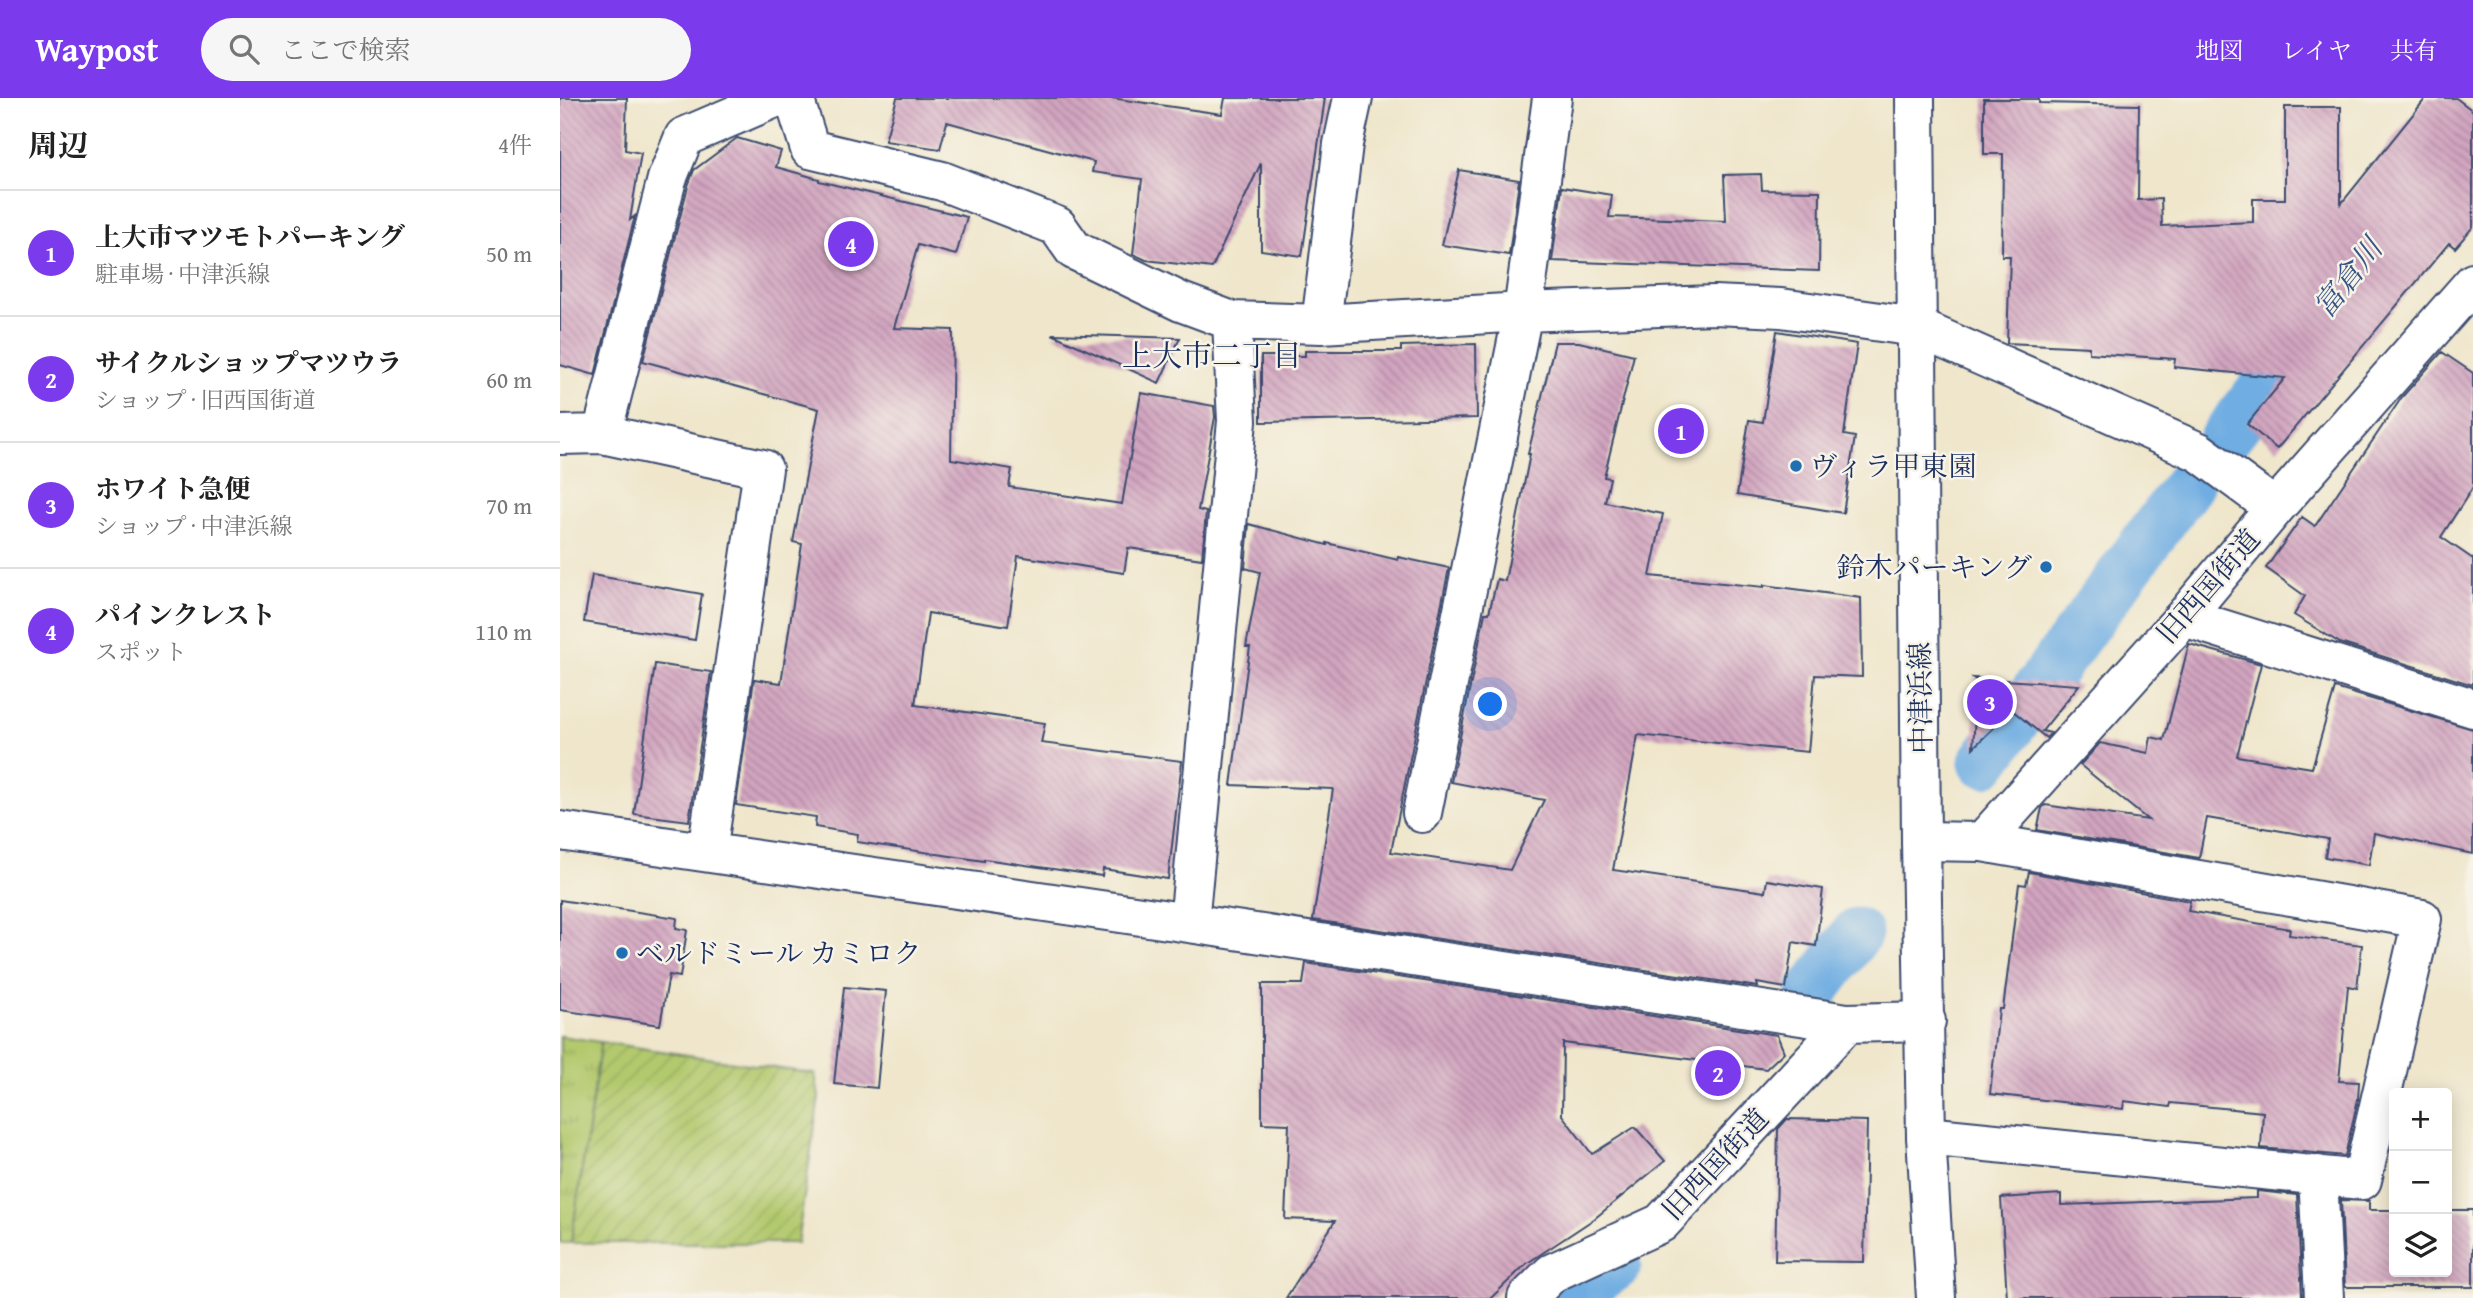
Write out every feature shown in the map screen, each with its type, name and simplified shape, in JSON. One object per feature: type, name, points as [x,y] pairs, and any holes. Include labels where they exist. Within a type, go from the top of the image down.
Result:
[{"type":"street","points":[[602,434],[667,179],[684,137],[775,98]]},
{"type":"street","points":[[794,98],[810,149],[942,181],[1057,226],[1074,250],[1181,302],[1232,321],[1321,324],[1523,312],[1714,305],[1782,308],[1916,327],[2199,452],[2275,509]]},
{"type":"street","points":[[1321,324],[1343,144],[1353,98]]},
{"type":"street","points":[[1422,813],[1523,312],[1552,98]]},
{"type":"street","name":"中津浜線","points":[[1915,98],[1926,1136],[1936,1298]]},
{"type":"street","name":"旧西国街道","points":[[1982,842],[2183,617],[2473,283]]},
{"type":"street","points":[[1189,923],[1237,421],[1232,321]]},
{"type":"street","points":[[560,435],[602,434],[763,470],[707,852]]},
{"type":"street","points":[[2183,617],[2473,708]]},
{"type":"street","points":[[560,831],[1847,1023],[1926,1021]]},
{"type":"street","points":[[1921,841],[1982,842],[2422,919],[2362,1180],[1926,1136]]},
{"type":"street","name":"旧西国街道","points":[[1527,1298],[1552,1273],[1661,1223],[1847,1023]]},
{"type":"street","points":[[2318,1175],[2324,1298]]},
{"type":"green space","points":[[560,1036],[601,1042],[571,1243],[560,1243]]},
{"type":"green space","points":[[601,1042],[815,1074],[819,1097],[797,1243],[571,1243]]},
{"type":"building","points":[[560,98],[627,98],[625,150],[641,153],[630,220],[635,216],[595,375],[560,365]]},
{"type":"building","points":[[897,98],[1111,98],[1222,114],[1225,98],[1325,98],[1302,256],[1261,250],[1261,163],[1212,268],[1146,260],[1133,254],[1142,179],[1092,172],[1094,162],[947,122],[940,149],[885,141]]},
{"type":"building","points":[[2426,98],[2456,98],[2473,111],[2473,227],[2455,248],[2449,243],[2277,449],[2247,424],[2285,378],[2174,367],[2175,359],[2089,353],[2089,347],[2007,343],[2010,256],[2002,256],[2003,154],[1984,154],[1984,99],[2039,99],[2039,103],[2139,105],[2138,200],[2161,199],[2162,226],[2253,222],[2253,199],[2285,199],[2285,107],[2341,107],[2341,204]]},
{"type":"building","points":[[737,138],[781,151],[776,167],[819,181],[967,217],[956,255],[918,245],[894,328],[953,330],[951,459],[1012,469],[1009,487],[1122,504],[1141,393],[1214,406],[1215,417],[1198,510],[1206,512],[1202,559],[1128,548],[1124,573],[1018,556],[1008,626],[928,613],[915,705],[1045,723],[1041,743],[1182,761],[1168,879],[1103,869],[1102,876],[857,842],[858,834],[815,827],[816,817],[736,805],[754,679],[781,683],[802,544],[793,542],[819,409],[643,361],[694,170]]},
{"type":"building","points":[[1459,170],[1519,180],[1509,255],[1442,245]]},
{"type":"building","points":[[1761,174],[1762,190],[1820,191],[1819,271],[1552,261],[1562,187],[1612,195],[1609,217],[1726,221],[1724,175]]},
{"type":"building","points":[[1777,331],[1857,344],[1844,435],[1855,437],[1843,513],[1737,495],[1749,420],[1763,422]]},
{"type":"building","points":[[1053,334],[1180,338],[1159,383]]},
{"type":"building","points":[[1555,342],[1579,342],[1634,355],[1604,477],[1610,478],[1605,502],[1663,514],[1650,576],[1764,585],[1861,598],[1862,677],[1815,675],[1808,752],[1638,735],[1613,870],[1765,892],[1767,880],[1823,889],[1816,946],[1793,942],[1786,988],[1757,983],[1758,987],[1313,920],[1333,789],[1231,785],[1250,647],[1246,647],[1260,572],[1245,568],[1249,524],[1327,545],[1449,568],[1391,852],[1510,870],[1544,800],[1451,782],[1485,613],[1489,613],[1497,579],[1505,581],[1528,454]]},
{"type":"building","points":[[1476,344],[1477,418],[1261,422],[1261,356],[1305,356],[1305,351],[1401,351],[1401,346]]},
{"type":"building","points":[[2442,352],[2473,373],[2473,487],[2441,537],[2473,559],[2473,685],[2340,643],[2294,615],[2305,596],[2266,568],[2302,517],[2315,526],[2402,397]]},
{"type":"building","points":[[592,575],[702,594],[695,640],[584,622]]},
{"type":"building","points":[[2189,644],[2261,664],[2237,756],[2312,768],[2335,688],[2473,729],[2473,854],[2374,833],[2369,865],[2325,857],[2328,839],[2207,818],[2199,858],[2037,830],[2045,805],[2148,820],[2080,765],[2100,743],[2148,753],[2151,737],[2164,740]]},
{"type":"building","points":[[655,664],[711,672],[689,821],[634,814]]},
{"type":"building","points":[[1973,678],[2079,685],[2042,731],[2051,733],[2046,738],[2012,710],[1973,748],[1977,681]]},
{"type":"building","points":[[2029,872],[2190,901],[2188,911],[2290,929],[2289,935],[2362,945],[2357,988],[2348,986],[2339,1081],[2359,1082],[2358,1099],[2345,1156],[2261,1148],[2263,1112],[2171,1103],[2170,1107],[2124,1101],[2123,1109],[1990,1094],[1999,1009],[2003,1009],[2019,884],[2026,885]]},
{"type":"building","name":"ベルドミール カミロク","points":[[560,900],[677,918],[676,928],[687,930],[680,977],[669,975],[660,1025],[560,1010]]},
{"type":"building","points":[[1306,963],[1777,1035],[1784,1052],[1766,1069],[1563,1043],[1562,1115],[1592,1154],[1635,1127],[1665,1161],[1594,1219],[1526,1264],[1491,1298],[1286,1298],[1335,1221],[1285,1219],[1289,1124],[1262,1123],[1262,984],[1303,984]]},
{"type":"building","points":[[844,987],[886,991],[877,1088],[834,1084]]},
{"type":"building","points":[[1787,1119],[1867,1121],[1864,1262],[1775,1261],[1778,1129]]},
{"type":"building","points":[[2257,1191],[2297,1195],[2302,1298],[2007,1298],[2001,1198],[2061,1194],[2061,1205],[2257,1198]]},
{"type":"building","points":[[2341,1200],[2369,1201],[2369,1210],[2389,1210],[2389,1277],[2452,1277],[2452,1210],[2473,1210],[2473,1287],[2345,1287]]},
{"type":"waterway","name":"富倉川","points":[[2224,439],[2316,321]]},
{"type":"waterway","name":"富倉川","points":[[1984,762],[2188,485]]},
{"type":"waterway","name":"富倉川","points":[[1812,992],[1857,933]]},
{"type":"waterway","name":"富倉川","points":[[1569,1298],[1616,1265]]},
{"type":"place","name":"パインクレスト","points":[[851,244]]},
{"type":"place","name":"上大市マツモトパーキング","points":[[1681,431]]},
{"type":"place","name":"ヴィラ甲東園","points":[[1796,466]]},
{"type":"place","name":"鈴木パーキング","points":[[2046,567]]},
{"type":"place","name":"ホワイト急便","points":[[1990,702]]},
{"type":"place","name":"ベルドミール カミロク","points":[[622,953]]},
{"type":"place","name":"サイクルショップマツウラ","points":[[1718,1073]]},
{"type":"district","name":"上大市二丁目","points":[[1212,356]]}]
